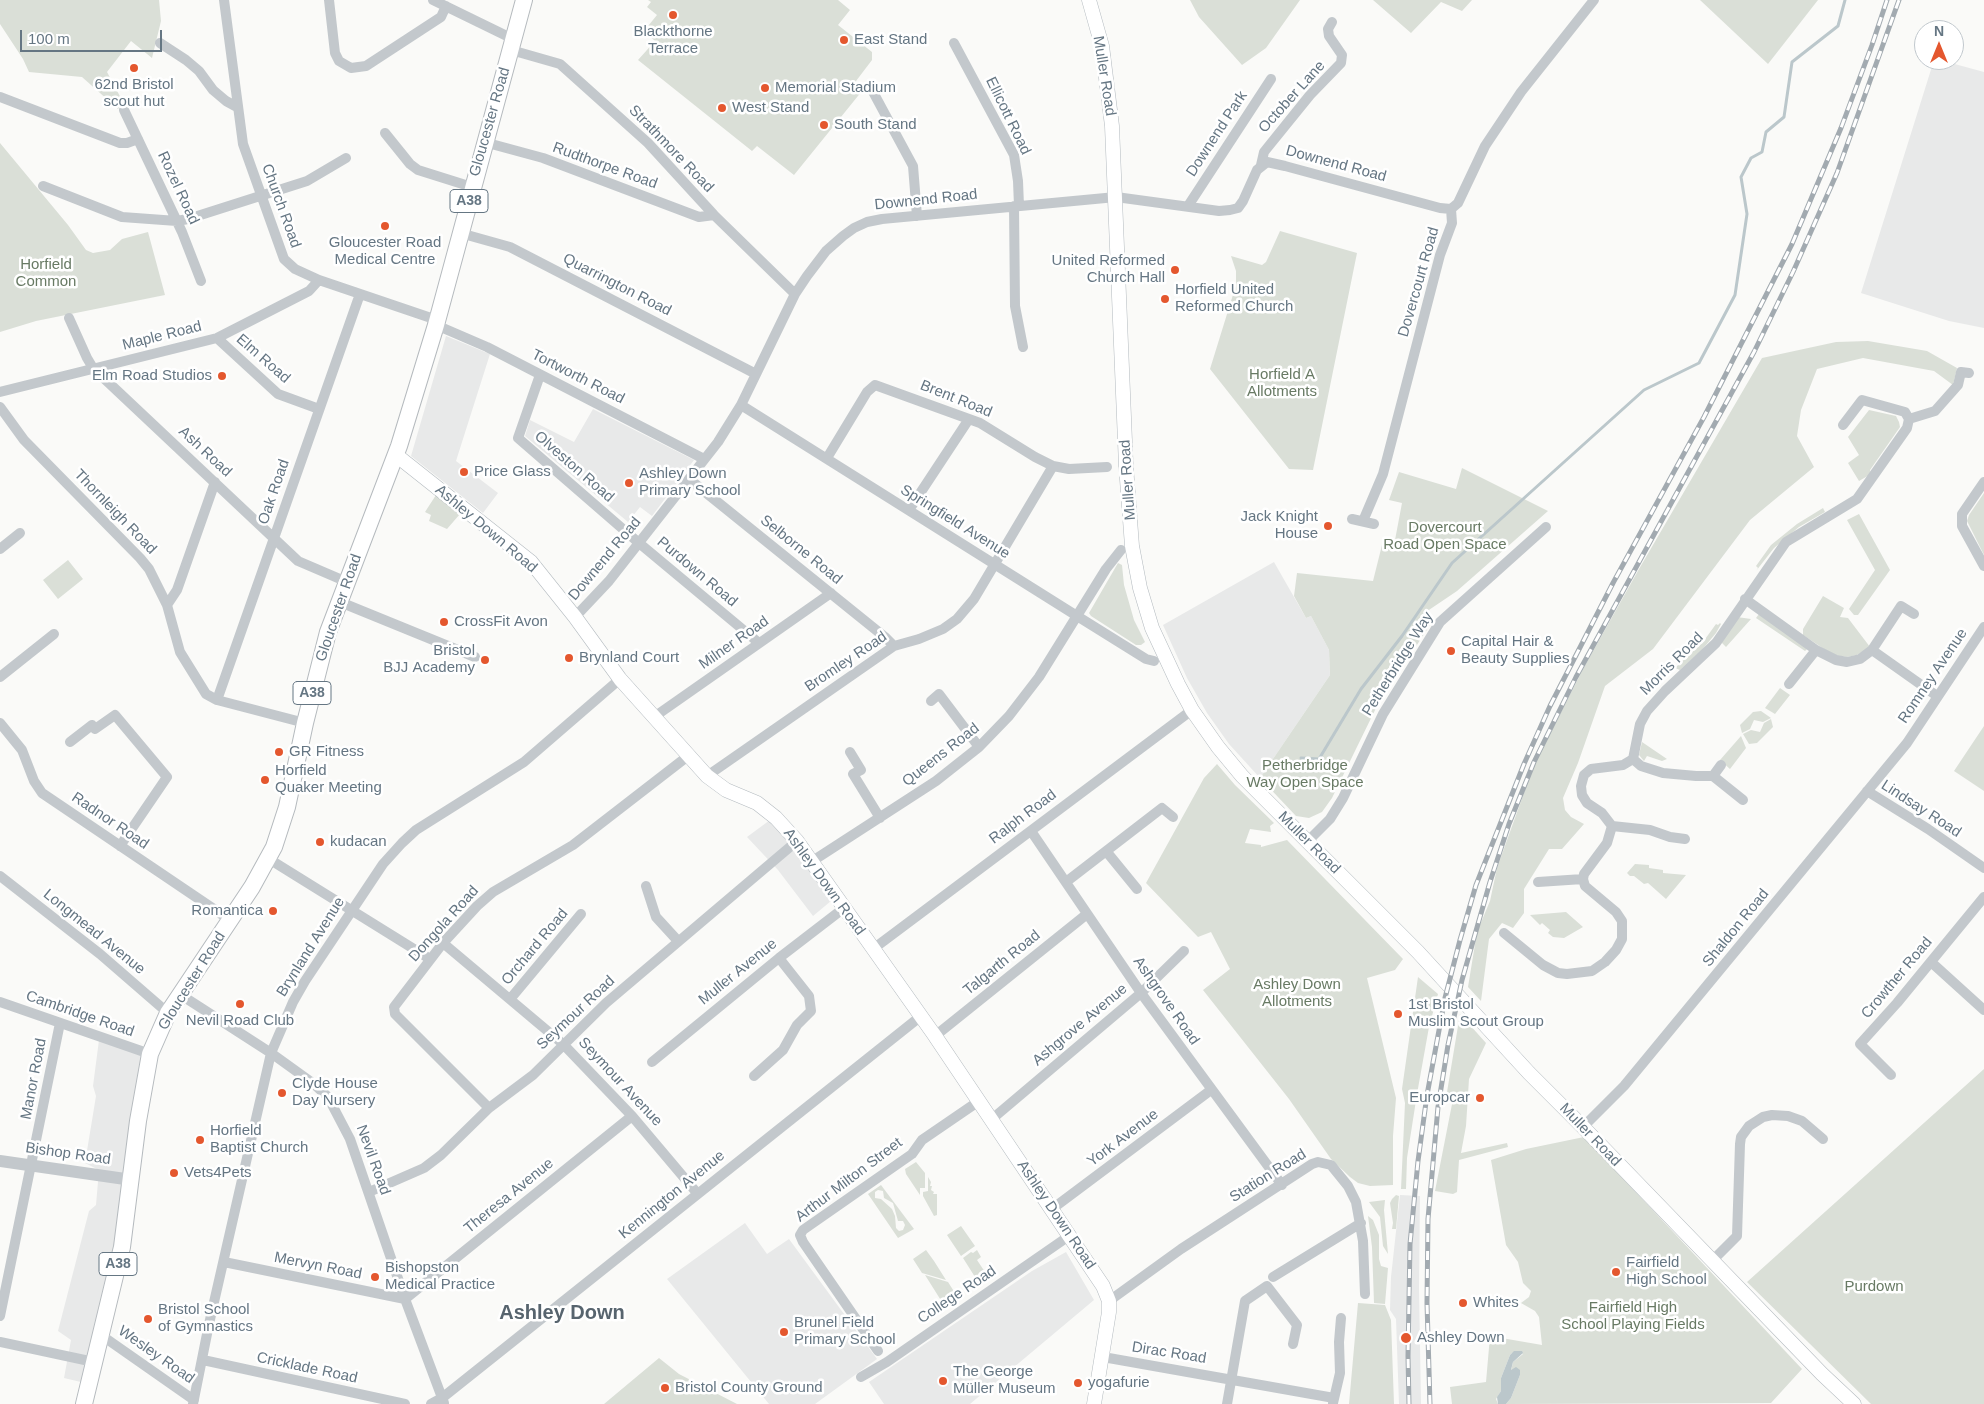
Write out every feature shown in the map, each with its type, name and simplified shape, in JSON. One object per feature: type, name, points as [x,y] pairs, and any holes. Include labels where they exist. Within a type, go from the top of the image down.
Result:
[{"type":"main road","name":"Gloucester Road","points":[[84,1404],[122,1247],[138,1121],[150,1054],[168,1013],[269,859],[287,807],[305,723],[328,632],[396,455],[436,322],[524,0]]},
{"type":"main road","name":"Muller Road","points":[[1089,0],[1102,46],[1112,126],[1116,197],[1116,467],[1140,588],[1158,644],[1192,710],[1218,747],[1242,776],[1418,952],[1529,1073],[1849,1402]]},
{"type":"main road","name":"Ashley Down Road","points":[[396,455],[531,562],[575,617],[620,679],[688,756],[707,776],[726,790],[757,803],[776,818],[797,842],[936,1036],[1103,1286],[1109,1301]]},
{"type":"main road","points":[[1094,1404],[1103,1357],[1109,1301]]},
{"type":"street","name":"Church Road","points":[[224,0],[243,144],[284,259],[295,269],[319,280],[436,322]]},
{"type":"street","points":[[329,0],[335,53],[338,61],[351,68],[366,66],[441,17],[446,6]]},
{"type":"street","name":"Strathmore Road","points":[[433,0],[512,44],[560,64],[648,143],[714,215],[795,294]]},
{"type":"street","name":"Dovercourt Road","points":[[1363,521],[1383,474],[1440,255],[1452,223],[1451,208],[1458,203],[1485,146],[1520,92],[1594,0]]},
{"type":"street","name":"October Lane","points":[[1260,165],[1264,152],[1310,96],[1341,63],[1342,55],[1329,36],[1328,29],[1332,22]]},
{"type":"street","points":[[160,43],[186,60],[199,71],[213,90],[237,107]]},
{"type":"street","name":"Ellicott Road","points":[[954,43],[1014,155],[1018,181],[1015,306],[1023,347]]},
{"type":"street","name":"Downend Park","points":[[1188,206],[1271,79]]},
{"type":"street","points":[[872,90],[913,166],[916,216]]},
{"type":"street","points":[[0,97],[120,143],[127,143],[138,139]]},
{"type":"street","name":"Rozel Road","points":[[124,110],[177,221],[201,281]]},
{"type":"street","points":[[386,133],[410,164],[418,170],[472,187]]},
{"type":"street","name":"Rudthorpe Road","points":[[484,142],[543,158],[699,216],[714,215]]},
{"type":"street","points":[[43,186],[122,217],[177,221],[307,181],[346,158]]},
{"type":"street","name":"Downend Road","points":[[575,617],[609,581],[730,425],[795,294],[806,276],[826,251],[842,236],[866,222],[1116,197],[1219,211],[1238,208],[1260,165],[1271,162],[1440,208],[1451,208]]},
{"type":"street","name":"Quarrington Road","points":[[460,233],[510,247],[756,374]]},
{"type":"street","name":"Maple Road","points":[[0,392],[217,338],[309,291],[319,280]]},
{"type":"street","name":"Oak Road","points":[[217,700],[360,294]]},
{"type":"street","name":"Ash Road","points":[[69,318],[93,368],[305,565],[347,582]]},
{"type":"street","name":"Tortworth Road","points":[[436,322],[704,459]]},
{"type":"street","name":"Elm Road","points":[[217,338],[278,394],[319,409]]},
{"type":"street","points":[[1843,425],[1862,400],[1905,412],[1909,418],[1935,411],[1958,385],[1961,372],[1969,373]]},
{"type":"street","name":"Olveston Road","points":[[540,374],[518,438],[638,543]]},
{"type":"street","name":"Brent Road","points":[[827,458],[867,392],[875,384],[969,418],[1053,466],[1069,469],[1116,467]]},
{"type":"street","name":"Springfield Avenue","points":[[741,405],[1146,659],[1154,661]]},
{"type":"street","name":"Thornleigh Road","points":[[0,407],[24,440],[149,569],[167,605],[175,641],[180,652],[206,694],[217,700],[305,723]]},
{"type":"street","points":[[909,510],[969,418]]},
{"type":"street","name":"Morris Road","points":[[1633,759],[1640,724],[1647,711],[1716,643],[1786,542],[1858,499],[1907,428],[1909,418]]},
{"type":"street","name":"Bromley Road","points":[[707,776],[894,646],[919,639],[943,629],[957,619],[974,599],[1053,466]]},
{"type":"street","name":"Selborne Road","points":[[689,479],[894,646]]},
{"type":"street","points":[[167,605],[177,590],[215,482]]},
{"type":"street","points":[[1984,482],[1962,514],[1962,526],[1984,566]]},
{"type":"street","points":[[1352,519],[1374,524]]},
{"type":"street","name":"Petherbridge Way","points":[[1307,842],[1330,819],[1343,798],[1382,714],[1440,622],[1546,527]]},
{"type":"street","points":[[0,549],[20,533]]},
{"type":"street","name":"Purdown Road","points":[[638,543],[759,643]]},
{"type":"street","name":"Queens Road","points":[[811,862],[936,782],[980,747],[1009,716],[1039,677],[1106,569],[1121,550]]},
{"type":"street","name":"Milner Road","points":[[654,717],[831,593]]},
{"type":"street","points":[[1745,599],[1816,650],[1836,660],[1847,662],[1860,658],[1872,650],[1901,606],[1914,614]]},
{"type":"street","points":[[340,602],[475,657]]},
{"type":"street","name":"Romney Avenue","points":[[1907,743],[1984,627]]},
{"type":"street","points":[[0,677],[54,634]]},
{"type":"street","points":[[1789,684],[1816,650]]},
{"type":"street","points":[[1872,650],[1938,696]]},
{"type":"street","name":"Brynland Avenue","points":[[194,1402],[209,1324],[271,1053],[293,1002],[305,981],[383,864],[416,830],[524,762],[620,679]]},
{"type":"street","points":[[931,701],[939,694],[980,747]]},
{"type":"street","name":"Ralph Road","points":[[873,949],[1192,710]]},
{"type":"street","points":[[70,742],[92,725],[96,729],[115,715],[167,778],[120,846]]},
{"type":"street","name":"Radnor Road","points":[[0,723],[22,750],[34,781],[42,793],[230,920]]},
{"type":"street","name":"Shaldon Road","points":[[1583,1127],[1630,1079],[1907,743]]},
{"type":"street","points":[[850,752],[861,770],[853,774],[880,818]]},
{"type":"street","name":"Dongola Road","points":[[489,1108],[395,1014],[394,1007],[443,943],[477,906],[493,892],[573,844],[688,756]]},
{"type":"street","points":[[1685,839],[1670,837],[1650,830],[1612,826],[1602,813],[1587,803],[1582,795],[1581,786],[1584,775],[1591,769],[1623,765],[1633,759],[1641,766],[1656,772],[1713,776],[1743,800]]},
{"type":"street","points":[[1713,776],[1721,765]]},
{"type":"street","name":"Lindsay Road","points":[[1867,791],[1928,829],[1984,868]]},
{"type":"street","points":[[1066,882],[1162,808],[1173,816]]},
{"type":"street","points":[[1518,930],[1508,936],[1543,965],[1558,972],[1577,974],[1598,968],[1616,950],[1622,940],[1622,921],[1616,912],[1585,886],[1583,879],[1584,874],[1607,843],[1612,826]]},
{"type":"street","name":"Ashgrove Road","points":[[1031,830],[1141,992],[1282,1185]]},
{"type":"street","name":"Seymour Road","points":[[369,1192],[424,1168],[442,1156],[489,1108],[533,1075],[606,1003],[797,842]]},
{"type":"street","points":[[1106,851],[1137,889]]},
{"type":"street","points":[[269,859],[430,959]]},
{"type":"street","name":"Longmead Avenue","points":[[0,876],[100,954],[168,1013]]},
{"type":"street","points":[[1538,882],[1583,879]]},
{"type":"street","points":[[646,886],[656,917],[678,941]]},
{"type":"street","name":"Crowther Road","points":[[1891,1075],[1860,1044],[1984,897]]},
{"type":"street","name":"Muller Avenue","points":[[652,1062],[779,958],[844,908]]},
{"type":"street","name":"Orchard Road","points":[[511,998],[581,914]]},
{"type":"street","name":"Talgarth Road","points":[[936,1036],[1087,914]]},
{"type":"street","name":"Seymour Avenue","points":[[443,943],[511,998],[563,1044],[632,1116],[697,1193]]},
{"type":"street","name":"Ashgrove Avenue","points":[[992,1119],[1141,992],[1184,951]]},
{"type":"street","points":[[754,1076],[783,1050],[796,1025],[811,1011],[809,996],[779,958]]},
{"type":"street","points":[[1931,962],[1984,1010]]},
{"type":"street","name":"Nevil Road","points":[[181,995],[271,1053],[314,1084],[328,1097],[350,1139],[405,1299],[443,1401]]},
{"type":"street","name":"Cambridge Road","points":[[0,1002],[150,1054]]},
{"type":"street","name":"Kennington Avenue","points":[[431,1404],[443,1401],[697,1193],[921,1016]]},
{"type":"street","name":"Manor Road","points":[[0,1316],[60,1023]]},
{"type":"street","name":"York Avenue","points":[[1052,1210],[1211,1090]]},
{"type":"street","name":"Arthur Milton Street","points":[[878,1351],[800,1235],[803,1230],[912,1154],[922,1140],[979,1101]]},
{"type":"street","points":[[1712,1261],[1737,1236],[1740,1144],[1741,1137],[1749,1126],[1763,1117],[1772,1115],[1788,1116],[1802,1120],[1823,1139]]},
{"type":"street","name":"Theresa Avenue","points":[[405,1299],[632,1116]]},
{"type":"street","name":"Bishop Road","points":[[0,1161],[132,1180]]},
{"type":"street","name":"Station Road","points":[[1109,1301],[1181,1249],[1312,1164],[1326,1162],[1331,1165],[1353,1196],[1361,1223],[1365,1294]]},
{"type":"street","points":[[1273,1277],[1361,1223]]},
{"type":"street","name":"College Road","points":[[862,1377],[887,1362],[1069,1236]]},
{"type":"street","name":"Mervyn Road","points":[[224,1262],[405,1299]]},
{"type":"street","points":[[1227,1404],[1245,1301],[1267,1286],[1297,1325],[1294,1344]]},
{"type":"street","name":"Dirac Road","points":[[1103,1357],[1231,1378],[1334,1401],[1340,1373],[1339,1342],[1342,1318]]},
{"type":"street","name":"Wesley Road","points":[[101,1336],[194,1402]]},
{"type":"street","points":[[0,1342],[94,1362]]},
{"type":"street","name":"Cricklade Road","points":[[203,1360],[405,1404]]},
{"type":"shaded area","points":[[1964,67],[1984,72],[1984,328],[1949,321],[1861,293],[1931,70],[1964,70]]},
{"type":"shaded area","points":[[446,336],[490,354],[456,461],[498,493],[483,513],[411,456]]},
{"type":"shaded area","name":"Ashley Down Primary School","points":[[593,409],[694,460],[652,516],[640,507],[628,522],[525,436],[530,420],[574,442]]},
{"type":"shaded area","points":[[1274,562],[1306,618],[1311,616],[1329,650],[1330,675],[1260,778],[1229,744],[1207,713],[1187,678],[1163,625]]},
{"type":"shaded area","points":[[770,820],[799,854],[831,901],[813,916],[778,870],[747,837]]},
{"type":"shaded area","points":[[99,1040],[144,1056],[115,1255],[85,1383],[64,1378],[71,1340],[58,1331],[89,1211],[96,1205],[99,1170],[85,1163],[96,1096],[93,1086]]},
{"type":"shaded area","points":[[1400,1195],[1420,1196],[1421,1404],[1399,1404],[1396,1319],[1390,1310],[1391,1277]]},
{"type":"shaded area","name":"Brunel Field Primary School","points":[[745,1223],[767,1254],[789,1239],[877,1359],[815,1404],[769,1404],[667,1279]]},
{"type":"shaded area","points":[[1066,1252],[1094,1300],[970,1404],[884,1404],[869,1382],[1032,1271]]},
{"type":"shaded area","points":[[1514,1351],[1522,1351],[1523,1353],[1513,1362],[1511,1370],[1516,1367],[1520,1370],[1520,1375],[1511,1398],[1506,1404],[1498,1404],[1497,1397],[1501,1391],[1501,1378],[1510,1355]]},
{"type":"green space","points":[[0,0],[159,0],[161,21],[152,58],[131,41],[107,72],[123,102],[118,109],[82,77],[29,72],[23,59],[0,24]]},
{"type":"green space","name":"Memorial Stadium","points":[[648,0],[838,0],[850,10],[838,25],[872,52],[872,60],[853,85],[862,91],[794,175],[757,146],[752,151],[638,60],[655,41],[644,31],[657,15],[647,7],[651,2]]},
{"type":"green space","points":[[1190,0],[1300,0],[1266,48],[1242,65],[1199,17]]},
{"type":"green space","points":[[1373,0],[1472,0],[1462,11],[1441,2],[1411,33]]},
{"type":"green space","points":[[1700,0],[1818,0],[1768,64]]},
{"type":"green space","name":"Horfield Common","points":[[0,143],[68,225],[86,250],[93,253],[110,250],[122,239],[148,232],[165,295],[36,321],[0,332]]},
{"type":"green space","name":"Horfield A Allotments","points":[[1280,231],[1357,253],[1313,470],[1289,469],[1210,369],[1236,285],[1236,271],[1231,256],[1262,265],[1266,262]]},
{"type":"green space","points":[[1868,341],[1927,351],[1957,368],[1953,385],[1934,371],[1863,358],[1817,369],[1801,410],[1797,436],[1814,467],[1750,520],[1653,649],[1605,686],[1578,763],[1563,798],[1565,810],[1571,817],[1584,824],[1562,849],[1549,849],[1524,889],[1524,913],[1513,928],[1502,923],[1489,939],[1481,1001],[1468,987],[1477,932],[1490,901],[1497,868],[1534,765],[1583,669],[1639,569],[1762,358],[1836,342]]},
{"type":"green space","points":[[1869,410],[1896,416],[1900,427],[1870,470],[1871,474],[1859,481],[1848,463],[1859,455],[1848,437]]},
{"type":"green space","name":"Dovercourt Road Open Space","points":[[1462,468],[1548,511],[1457,591],[1420,616],[1430,625],[1377,706],[1332,798],[1322,812],[1309,818],[1296,816],[1260,778],[1330,675],[1329,650],[1311,616],[1306,618],[1294,596],[1297,573],[1373,581],[1384,537],[1395,540],[1402,503],[1389,500],[1399,472],[1456,489]]},
{"type":"green space","points":[[1984,493],[1984,555],[1967,521]]},
{"type":"green space","points":[[436,495],[460,514],[447,529],[429,521],[431,515],[425,512]]},
{"type":"green space","points":[[1823,508],[1825,512],[1799,527],[1774,548],[1756,571],[1758,568],[1756,566],[1771,545],[1797,524]]},
{"type":"green space","points":[[1859,514],[1890,570],[1858,615],[1854,615],[1849,609],[1875,570],[1847,520]]},
{"type":"green space","points":[[68,560],[83,579],[58,599],[43,580]]},
{"type":"green space","points":[[1118,563],[1122,565],[1124,585],[1134,620],[1145,642],[1141,645],[1136,645],[1089,613]]},
{"type":"green space","points":[[1823,596],[1844,608],[1840,617],[1848,618],[1870,647],[1857,655],[1847,657],[1833,655],[1803,635],[1803,629]]},
{"type":"green space","points":[[1759,614],[1808,648],[1805,651],[1756,618]]},
{"type":"green space","points":[[1737,617],[1751,619],[1726,647],[1722,643],[1722,638]]},
{"type":"green space","points":[[1720,623],[1716,633],[1701,651],[1680,670],[1675,668],[1703,642],[1716,624]]},
{"type":"green space","points":[[1780,688],[1790,695],[1775,714],[1765,708]]},
{"type":"green space","points":[[1761,711],[1771,718],[1763,722],[1754,720],[1750,729],[1742,733],[1740,725],[1753,712]]},
{"type":"green space","points":[[1771,719],[1773,727],[1757,743],[1749,744],[1743,734],[1751,730],[1760,732],[1764,723]]},
{"type":"green space","points":[[1984,726],[1984,791],[1954,771]]},
{"type":"green space","points":[[1741,736],[1746,748],[1730,769],[1720,760]]},
{"type":"green space","points":[[1642,742],[1667,759],[1662,761],[1647,756],[1644,761],[1639,755]]},
{"type":"green space","name":"Ashley Down Allotments","points":[[1217,764],[1235,785],[1274,823],[1270,826],[1271,832],[1250,829],[1245,843],[1261,845],[1261,847],[1287,840],[1403,959],[1395,970],[1367,978],[1396,1098],[1393,1136],[1393,1185],[1370,1186],[1358,1183],[1331,1159],[1289,1099],[1203,990],[1230,969],[1211,932],[1198,937],[1146,883],[1204,778]]},
{"type":"green space","points":[[1635,864],[1649,865],[1649,868],[1663,870],[1663,873],[1686,875],[1666,899],[1648,883],[1644,884],[1627,873]]},
{"type":"green space","points":[[1566,912],[1583,927],[1564,938],[1553,937],[1548,933],[1550,930],[1542,923],[1540,925],[1530,915]]},
{"type":"green space","points":[[1418,977],[1438,994],[1429,1027],[1417,1094],[1407,1158],[1406,1189],[1401,1189],[1405,1103],[1402,1089]]},
{"type":"green space","points":[[1460,1014],[1486,1043],[1469,1079],[1466,1126],[1461,1153],[1507,1143],[1508,1147],[1459,1160],[1457,1192],[1453,1194],[1435,1191],[1453,1099],[1447,1092]]},
{"type":"green space","name":"Purdown","points":[[1984,1069],[1984,1404],[1871,1404],[1747,1282]]},
{"type":"green space","name":"Fairfield High School Playing Fields","points":[[1584,1137],[1802,1369],[1771,1403],[1506,1404],[1511,1398],[1520,1375],[1511,1371],[1513,1362],[1523,1354],[1520,1351],[1510,1355],[1501,1378],[1501,1391],[1496,1399],[1498,1404],[1452,1404],[1450,1387],[1486,1382],[1490,1336],[1542,1345],[1539,1317],[1535,1311],[1521,1303],[1529,1297],[1531,1291],[1523,1283],[1518,1262],[1506,1245],[1491,1160],[1526,1149]]},
{"type":"green space","points":[[916,1162],[925,1173],[925,1188],[920,1188],[920,1195],[906,1174],[905,1169]]},
{"type":"green space","points":[[928,1177],[931,1182],[930,1186],[932,1186],[931,1190],[934,1192],[933,1194],[937,1194],[937,1215],[934,1216],[923,1196],[923,1192],[928,1191]]},
{"type":"green space","points":[[881,1185],[914,1229],[898,1238],[868,1194]],"holes":[[[878,1190],[883,1191],[884,1198],[893,1203],[898,1221],[903,1221],[905,1225],[903,1230],[899,1231],[896,1228],[892,1209],[881,1199],[875,1198],[875,1192]]]},
{"type":"green space","points":[[1396,1195],[1399,1196],[1396,1229],[1392,1229],[1390,1203]]},
{"type":"green space","points":[[1385,1200],[1384,1210],[1388,1254],[1383,1246],[1380,1217],[1369,1202]]},
{"type":"green space","points":[[1368,1216],[1373,1220],[1379,1235],[1379,1259],[1381,1266],[1388,1268],[1385,1304],[1374,1303],[1372,1247]]},
{"type":"green space","points":[[961,1226],[975,1246],[961,1256],[947,1235]]},
{"type":"green space","points":[[926,1250],[946,1280],[922,1273],[913,1259]]},
{"type":"green space","points":[[977,1250],[981,1257],[977,1260],[985,1272],[975,1277],[963,1258]]},
{"type":"green space","points":[[925,1275],[948,1282],[955,1293],[942,1302]]},
{"type":"green space","points":[[1358,1303],[1385,1305],[1391,1320],[1394,1404],[1349,1404]]},
{"type":"green space","name":"Bristol County Ground","points":[[659,1358],[679,1374],[737,1404],[604,1404]]},
{"type":"waterway","points":[[1301,758],[1319,759],[1361,689],[1402,636],[1452,563],[1644,390],[1699,363],[1735,295],[1747,214],[1741,177],[1751,158],[1762,152],[1766,132],[1784,117],[1792,62],[1838,26],[1845,0]]},
{"type":"railway","points":[[1409,1404],[1410,1244],[1418,1161],[1427,1095],[1445,998],[1476,885],[1524,764],[1550,706],[1613,583],[1704,417],[1792,244],[1841,128],[1887,0]]},
{"type":"railway","points":[[1430,1404],[1427,1303],[1428,1219],[1438,1107],[1448,1045],[1462,980],[1509,824],[1534,762],[1576,677],[1754,352],[1793,272],[1837,173],[1899,0]]},
{"type":"place","name":"Blackthorne Terrace","points":[[673,15]]},
{"type":"place","name":"East Stand","points":[[844,40]]},
{"type":"place","name":"62nd Bristol scout hut","points":[[134,68]]},
{"type":"place","name":"Memorial Stadium","points":[[765,88]]},
{"type":"place","name":"West Stand","points":[[722,108]]},
{"type":"place","name":"South Stand","points":[[824,125]]},
{"type":"place","name":"Gloucester Road Medical Centre","points":[[385,226]]},
{"type":"place","name":"United Reformed Church Hall","points":[[1175,270]]},
{"type":"place","name":"Horfield United Reformed Church","points":[[1165,299]]},
{"type":"place","name":"Elm Road Studios","points":[[222,376]]},
{"type":"place","name":"Price Glass","points":[[464,472]]},
{"type":"place","name":"Ashley Down Primary School","points":[[629,483]]},
{"type":"place","name":"Jack Knight House","points":[[1328,526]]},
{"type":"place","name":"CrossFit Avon","points":[[444,622]]},
{"type":"place","name":"Capital Hair & Beauty Supplies","points":[[1451,651]]},
{"type":"place","name":"Brynland Court","points":[[569,658]]},
{"type":"place","name":"Bristol BJJ Academy","points":[[485,660]]},
{"type":"place","name":"GR Fitness","points":[[279,752]]},
{"type":"place","name":"Horfield Quaker Meeting","points":[[265,780]]},
{"type":"place","name":"kudacan","points":[[320,842]]},
{"type":"place","name":"Romantica","points":[[273,911]]},
{"type":"place","name":"Nevil Road Club","points":[[240,1004]]},
{"type":"place","name":"1st Bristol Muslim Scout Group","points":[[1398,1014]]},
{"type":"place","name":"Clyde House Day Nursery","points":[[282,1093]]},
{"type":"place","name":"Europcar","points":[[1480,1098]]},
{"type":"place","name":"Horfield Baptist Church","points":[[200,1140]]},
{"type":"place","name":"Vets4Pets","points":[[174,1173]]},
{"type":"place","name":"Fairfield High School","points":[[1616,1272]]},
{"type":"place","name":"Bishopston Medical Practice","points":[[375,1277]]},
{"type":"place","name":"Whites","points":[[1463,1303]]},
{"type":"place","name":"Bristol School of Gymnastics","points":[[148,1319]]},
{"type":"place","name":"Brunel Field Primary School","points":[[784,1332]]},
{"type":"place","name":"Ashley Down","points":[[1406,1338]]},
{"type":"place","name":"The George Müller Museum","points":[[943,1381]]},
{"type":"place","name":"yogafurie","points":[[1078,1383]]},
{"type":"place","name":"Bristol County Ground","points":[[665,1388]]},
{"type":"district","name":"Ashley Down","points":[[562,1313]]},
{"type":"park label","name":"Petherbridge Way Open Space","points":[[1305,774]]}]
